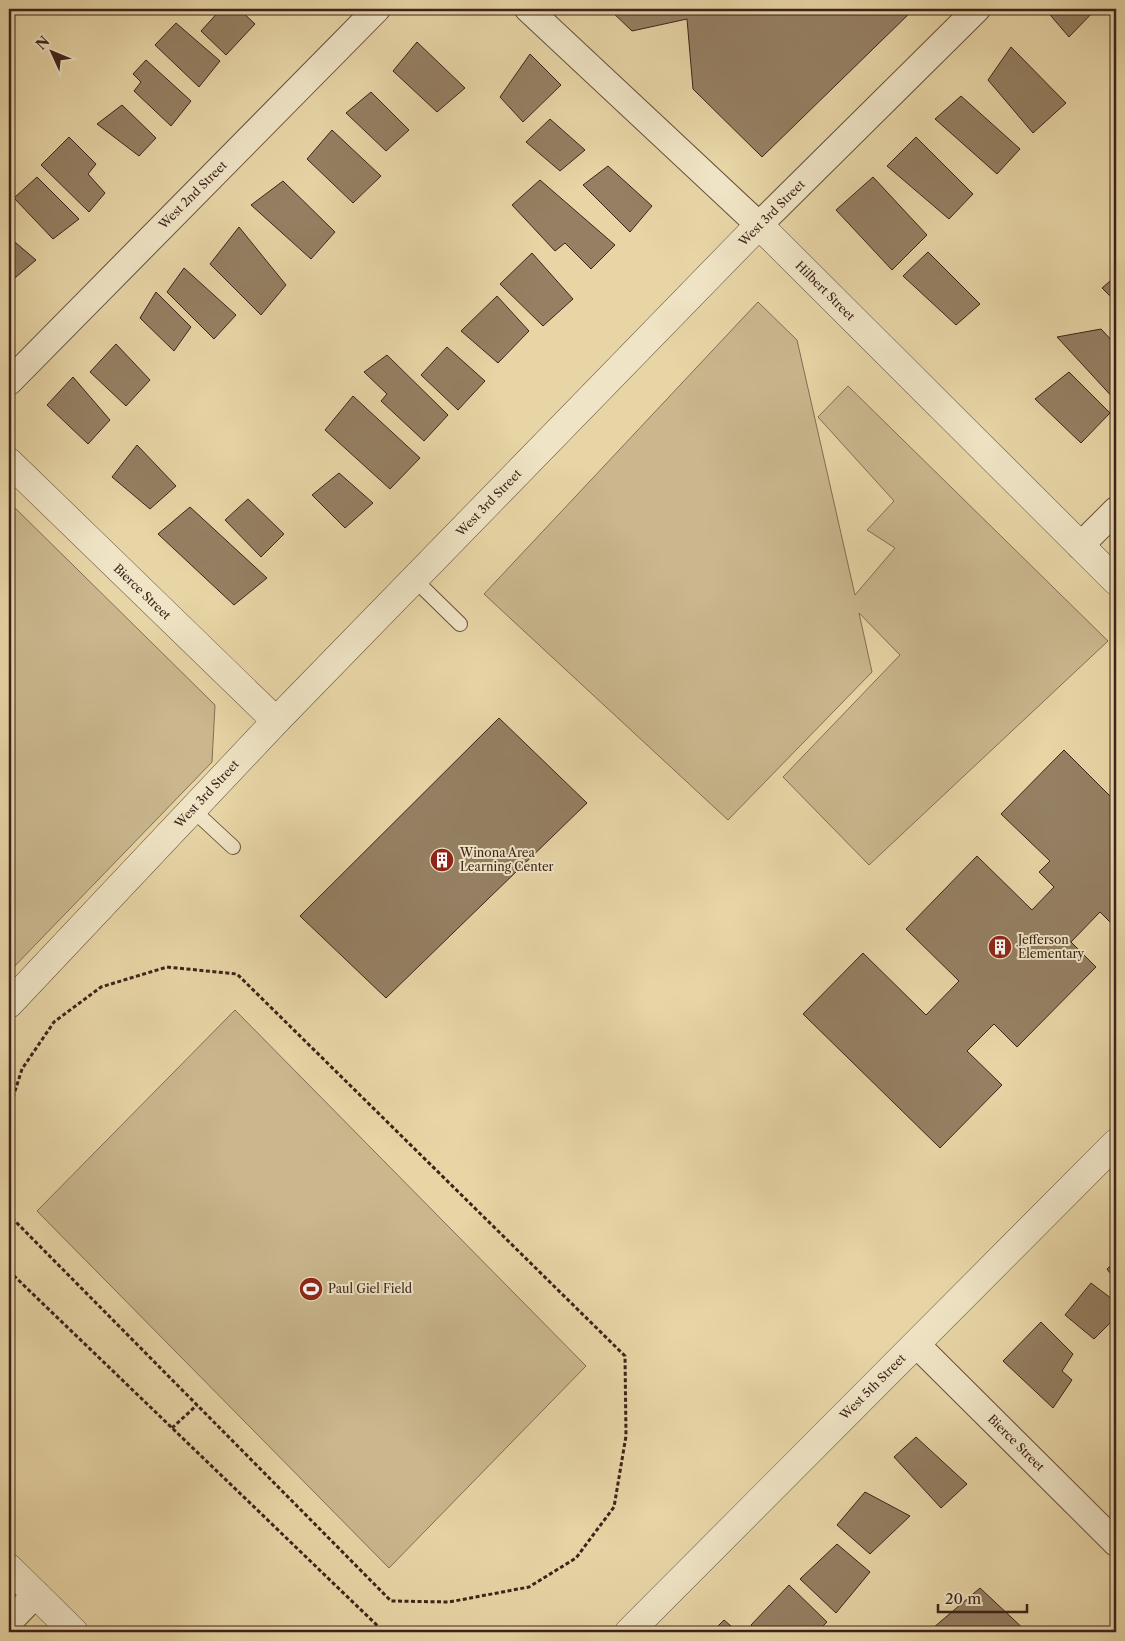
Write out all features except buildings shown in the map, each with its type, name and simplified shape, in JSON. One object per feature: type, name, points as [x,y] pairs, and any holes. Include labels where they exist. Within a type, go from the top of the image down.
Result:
[{"type":"street","name":"West 2nd Street","points":[[9,382],[377,9]]},
{"type":"street","name":"Hilbert Street","points":[[528,9],[759,225],[1116,581]]},
{"type":"street","name":"West 3rd Street","points":[[9,1004],[276,721],[414,579],[759,225],[976,9]]},
{"type":"street","name":"Bierce Street","points":[[9,462],[276,721]]},
{"type":"street","points":[[1080,546],[1116,510]]},
{"type":"street","name":"West 5th Street","points":[[629,1632],[1116,1143]]},
{"type":"street","name":"Bierce Street","points":[[916,1344],[1116,1542]]},
{"type":"street","points":[[9,1568],[74,1632]]},
{"type":"street","points":[[9,1622],[36,1594]]},
{"type":"lane","points":[[414,579],[460,624]]},
{"type":"lane","points":[[192,810],[233,848]]},
{"type":"path","points":[[9,1110],[22,1069],[54,1022],[101,987],[167,967],[238,974],[625,1356],[626,1436],[614,1506],[576,1558],[530,1587],[449,1602],[391,1601],[9,1215]]},
{"type":"path","points":[[9,1271],[384,1632]]},
{"type":"path","points":[[172,1428],[197,1405]]},
{"type":"shaded area","points":[[758,302],[797,340],[855,595],[895,548],[867,530],[894,501],[818,417],[848,386],[1108,641],[869,865],[783,777],[900,655],[859,613],[872,672],[728,820],[484,594]]},
{"type":"shaded area","points":[[9,502],[215,705],[212,762],[9,972]]},
{"type":"shaded area","name":"Paul Giel Field","points":[[235,1010],[586,1366],[389,1568],[37,1211]]},
{"type":"place","name":"Winona Area Learning Center","points":[[442,860]]},
{"type":"place","name":"Jefferson Elementary","points":[[1000,947]]},
{"type":"place","name":"Paul Giel Field","points":[[311,1289]]}]
